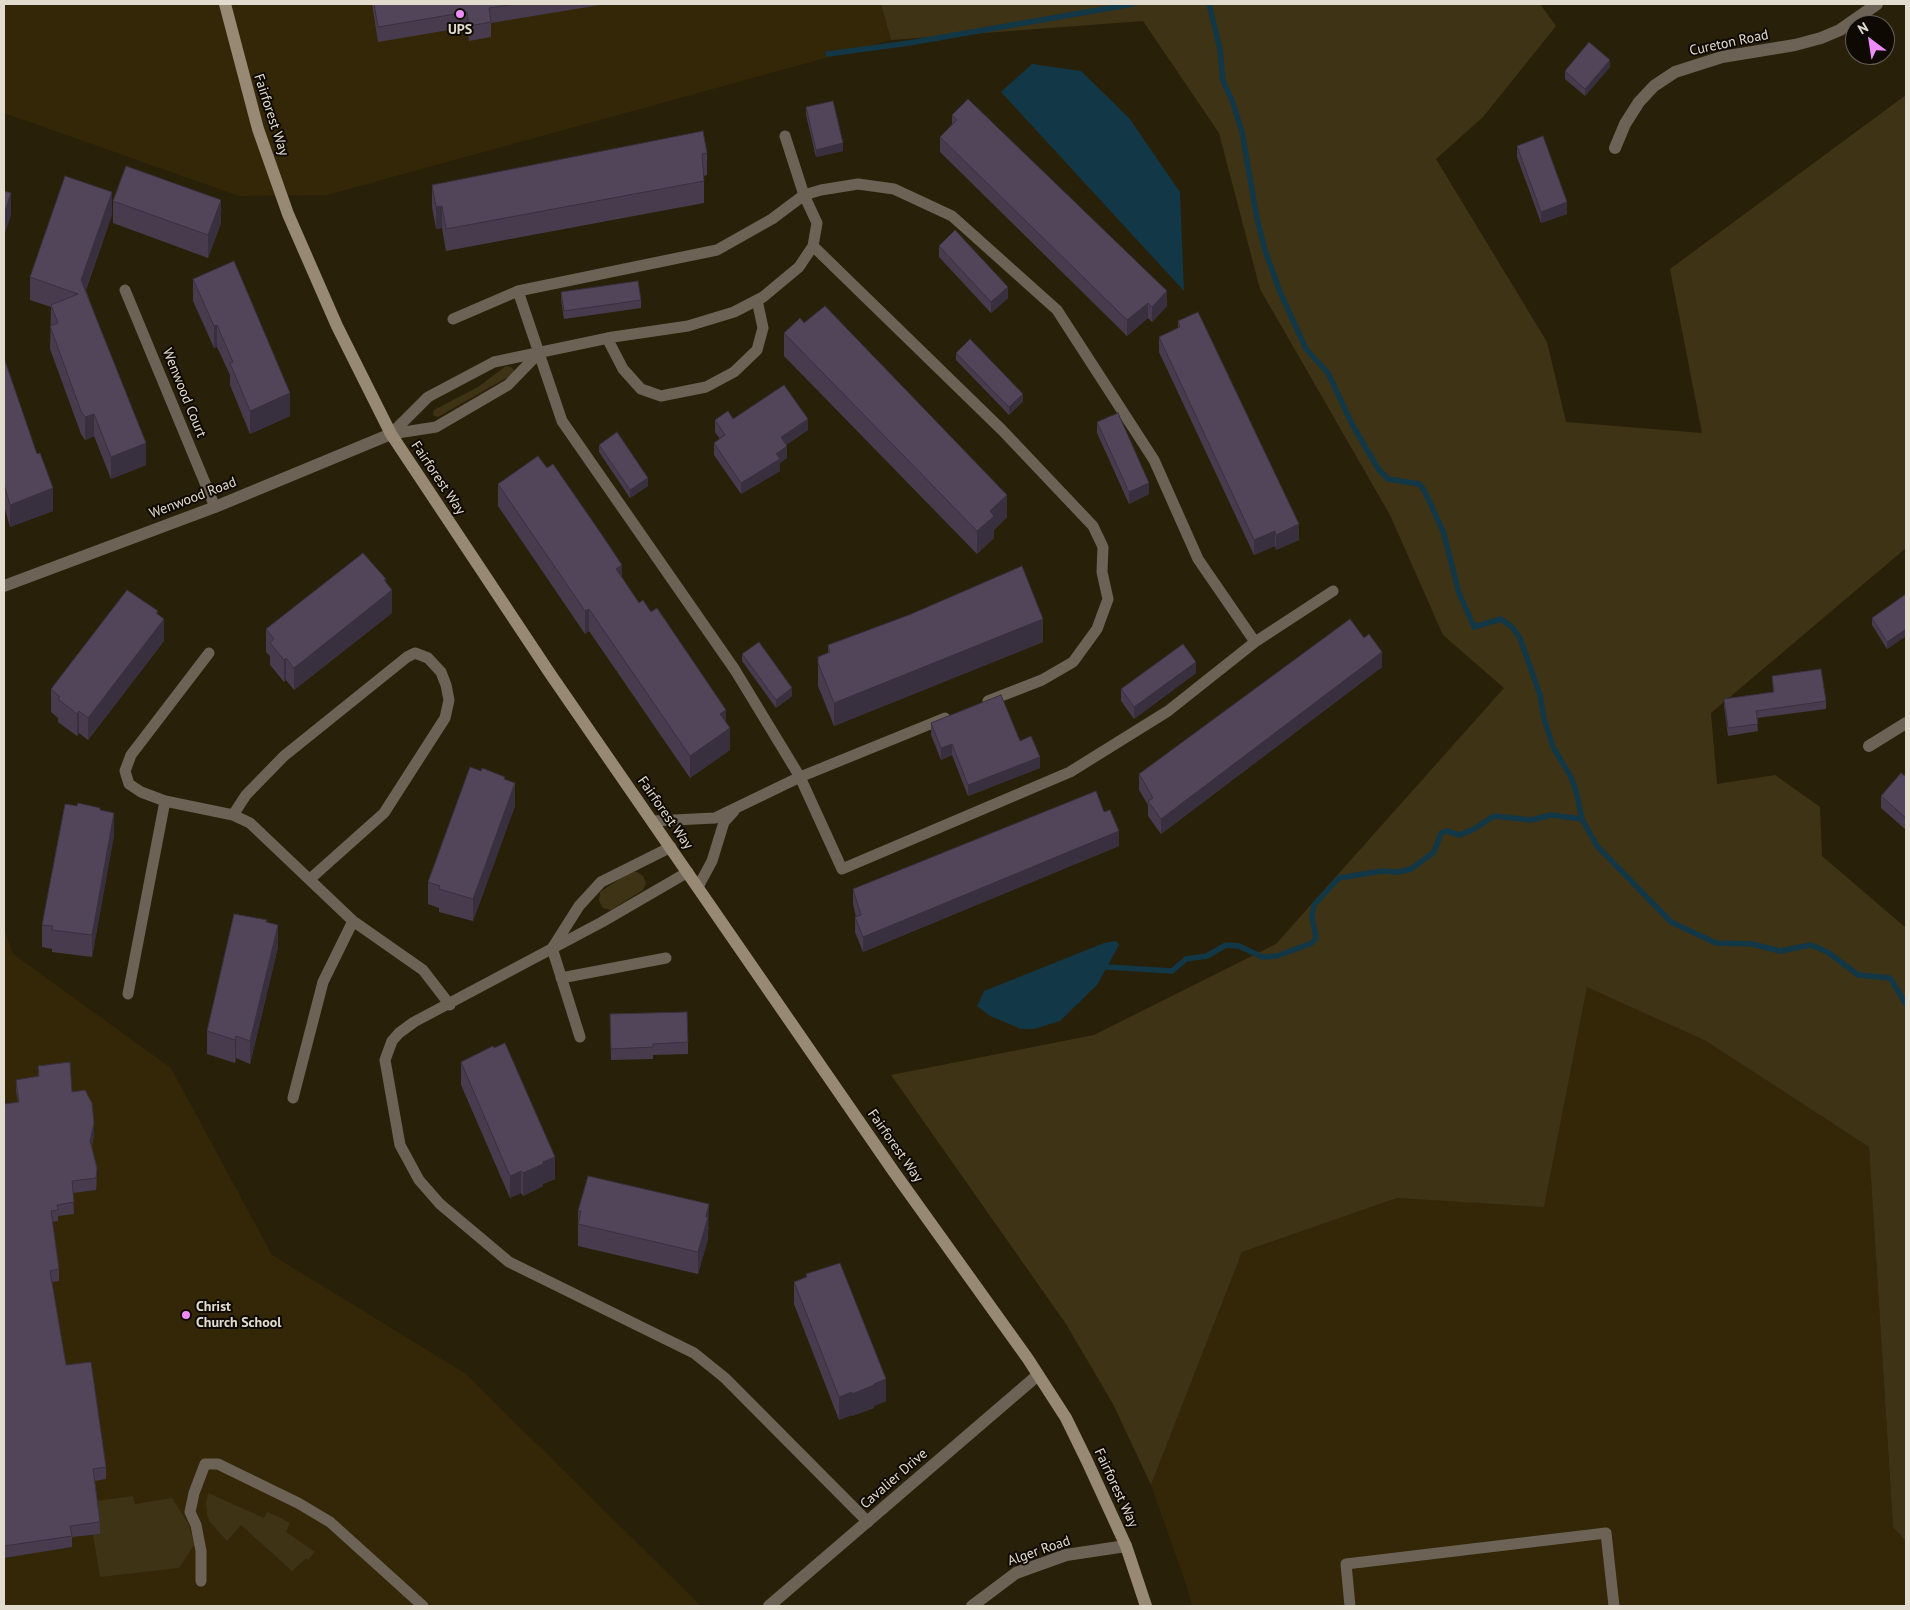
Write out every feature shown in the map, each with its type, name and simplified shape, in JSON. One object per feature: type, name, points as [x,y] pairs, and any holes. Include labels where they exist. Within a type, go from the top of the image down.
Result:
[{"type":"main road","name":"Fairforest Way","points":[[225,4],[244,81],[288,214],[337,326],[391,434],[551,675],[1066,1418],[1126,1546],[1146,1606]]},
{"type":"street","name":"Cureton Road","points":[[1615,148],[1625,124],[1639,102],[1654,86],[1675,72],[1694,64],[1722,57],[1796,45],[1821,38],[1840,30],[1877,4]]},
{"type":"street","name":"Wenwood Road","points":[[4,586],[215,507],[391,434]]},
{"type":"street","points":[[1870,746],[1906,723]]},
{"type":"street","name":"Cavalier Drive","points":[[769,1606],[1038,1375]]},
{"type":"street","name":"Alger Road","points":[[972,1606],[1016,1572],[1066,1555],[1126,1546]]},
{"type":"lane","points":[[391,434],[428,397],[494,362],[607,338],[688,326],[734,312],[757,300],[799,267],[813,246],[817,223],[804,195],[786,136]]},
{"type":"lane","points":[[453,319],[518,290],[717,250],[772,219],[804,195],[825,189],[858,184],[894,189],[952,216],[1057,310],[1154,460],[1198,559],[1255,642]]},
{"type":"lane","points":[[813,246],[1002,430],[1093,526],[1103,547],[1102,572],[1108,599],[1096,629],[1073,662],[1042,680],[978,705]]},
{"type":"lane","name":"Wenwood Court","points":[[125,290],[215,507]]},
{"type":"lane","points":[[518,290],[562,421],[735,670],[800,776],[842,869],[1070,772],[1168,711],[1255,642],[1333,591]]},
{"type":"lane","points":[[607,338],[623,369],[641,389],[661,396],[706,387],[734,372],[757,350],[763,328],[757,300]]},
{"type":"lane","points":[[391,434],[436,428],[508,385],[539,353]]},
{"type":"lane","points":[[209,652],[126,764],[125,772],[129,784],[141,792],[165,801],[233,815],[250,823],[353,921],[423,970],[450,1004]]},
{"type":"lane","points":[[233,815],[262,776],[299,743],[407,657],[416,654],[428,658],[441,672],[446,685],[449,700],[445,718],[384,812],[310,880]]},
{"type":"lane","points":[[653,821],[715,818],[800,776],[960,712]]},
{"type":"lane","points":[[128,994],[165,801]]},
{"type":"lane","points":[[698,887],[712,861],[724,822],[739,806]]},
{"type":"lane","points":[[552,948],[580,906],[601,882],[671,847]]},
{"type":"lane","points":[[688,872],[602,922],[414,1022],[399,1033],[392,1041],[385,1060],[400,1145],[419,1180],[440,1204],[509,1262],[694,1353],[725,1378],[868,1522]]},
{"type":"lane","points":[[293,1098],[322,982],[353,921]]},
{"type":"lane","points":[[552,948],[580,1037]]},
{"type":"lane","points":[[561,978],[666,958]]},
{"type":"lane","points":[[201,1582],[201,1551],[196,1525],[190,1512],[194,1493],[206,1464],[218,1464],[298,1503],[330,1522],[423,1606]]},
{"type":"lane","points":[[1350,1606],[1346,1564],[1606,1533],[1614,1606]]},
{"type":"shaded area","points":[[4,4],[881,4],[891,40],[327,195],[239,196],[4,113]]},
{"type":"shaded area","points":[[881,4],[1540,4],[1556,26],[1483,117],[1436,159],[1547,342],[1566,422],[1702,433],[1670,269],[1906,95],[1906,548],[1711,713],[1717,784],[1775,775],[1820,807],[1822,856],[1906,928],[1906,1541],[1893,1527],[1869,1147],[1706,1041],[1587,987],[1544,1207],[1397,1198],[1242,1252],[1151,1485],[1113,1404],[1066,1324],[891,1075],[1094,1035],[1276,944],[1504,688],[1443,635],[1390,515],[1260,289],[1219,133],[1143,21],[891,40]]},
{"type":"shaded area","points":[[506,366],[511,367],[514,373],[438,417],[433,415],[434,410],[478,387]]},
{"type":"shaded area","points":[[630,872],[637,872],[643,876],[646,883],[643,890],[611,910],[603,908],[599,901],[600,892]]},
{"type":"shaded area","name":"Christ Church School","points":[[4,929],[13,954],[171,1068],[272,1255],[466,1374],[701,1606],[4,1606]]},
{"type":"shaded area","points":[[1587,986],[1706,1041],[1869,1147],[1893,1527],[1906,1541],[1906,1606],[1192,1606],[1151,1485],[1242,1252],[1397,1198],[1544,1206]]},
{"type":"shaded area","points":[[208,1493],[264,1518],[267,1512],[290,1523],[286,1532],[315,1552],[308,1560],[306,1558],[292,1571],[241,1525],[227,1541],[210,1522],[207,1515]]},
{"type":"shaded area","points":[[133,1496],[135,1504],[172,1498],[189,1525],[194,1545],[179,1568],[100,1577],[93,1535],[100,1534],[96,1501]]},
{"type":"water","points":[[1032,64],[1081,71],[1129,118],[1180,192],[1184,291],[1001,92]]},
{"type":"water","points":[[1116,941],[1119,945],[1097,985],[1060,1021],[1034,1029],[1021,1029],[990,1016],[977,1006],[984,991],[1104,943]]},
{"type":"building","points":[[374,4],[516,4],[489,8],[491,22],[469,26],[467,12],[378,27]]},
{"type":"building","points":[[1589,42],[1610,60],[1585,89],[1565,71]]},
{"type":"building","points":[[968,99],[1167,291],[1152,307],[1148,303],[1127,320],[940,137],[957,120],[952,115]]},
{"type":"building","points":[[833,101],[843,143],[816,150],[806,107]]},
{"type":"building","points":[[703,131],[707,153],[702,154],[704,181],[446,229],[442,206],[436,207],[432,185]]},
{"type":"building","points":[[1543,136],[1567,202],[1541,212],[1517,146]]},
{"type":"building","points":[[126,166],[221,200],[208,235],[113,201]]},
{"type":"building","points":[[65,176],[112,192],[81,280],[146,443],[111,457],[94,414],[85,417],[81,411],[50,326],[58,323],[51,305],[78,294],[30,277]]},
{"type":"building","points":[[4,191],[11,193],[4,214]]},
{"type":"building","points":[[955,230],[1008,287],[991,302],[939,246]]},
{"type":"building","points":[[234,261],[290,393],[250,411],[230,363],[233,362],[217,325],[214,326],[193,279]]},
{"type":"building","points":[[638,281],[641,300],[564,311],[561,292]]},
{"type":"building","points":[[825,306],[1007,495],[990,511],[994,516],[977,531],[784,333],[800,318],[804,323]]},
{"type":"building","points":[[1198,312],[1299,524],[1276,535],[1275,531],[1254,540],[1159,337],[1180,327],[1178,321]]},
{"type":"building","points":[[970,339],[1023,394],[1009,407],[956,353]]},
{"type":"building","points":[[4,358],[37,454],[40,453],[53,488],[10,505],[4,484]]},
{"type":"building","points":[[784,385],[808,419],[781,437],[787,446],[776,454],[780,459],[741,483],[714,443],[725,435],[715,420],[728,411],[733,419]]},
{"type":"building","points":[[1118,413],[1149,483],[1129,492],[1097,422]]},
{"type":"building","points":[[617,432],[648,478],[630,490],[599,445]]},
{"type":"building","points":[[538,456],[547,468],[553,464],[622,565],[616,569],[639,603],[643,600],[651,612],[657,608],[726,710],[720,714],[730,728],[690,756],[589,609],[585,611],[498,484]]},
{"type":"building","points":[[363,553],[386,579],[384,580],[392,590],[294,668],[286,658],[284,660],[270,643],[274,639],[266,629]]},
{"type":"building","points":[[1022,566],[1043,619],[834,703],[818,663],[818,657],[830,652],[828,645],[909,615]]},
{"type":"building","points":[[127,590],[158,611],[156,613],[164,619],[88,718],[79,711],[77,714],[58,699],[60,697],[51,689]]},
{"type":"building","points":[[1906,594],[1906,629],[1887,642],[1872,618]]},
{"type":"building","points":[[1350,619],[1364,638],[1369,634],[1382,652],[1161,819],[1148,801],[1153,798],[1139,774]]},
{"type":"building","points":[[759,642],[792,688],[776,700],[742,654]]},
{"type":"building","points":[[1183,644],[1196,662],[1134,707],[1121,689]]},
{"type":"building","points":[[1821,669],[1826,701],[1756,711],[1758,724],[1728,728],[1724,699],[1774,692],[1772,676]]},
{"type":"building","points":[[1001,695],[1020,741],[1031,736],[1040,757],[968,785],[952,744],[941,748],[931,723]]},
{"type":"building","points":[[470,767],[481,771],[482,768],[515,783],[473,899],[439,889],[440,886],[428,882]]},
{"type":"building","points":[[1901,773],[1906,777],[1906,818],[1881,796]]},
{"type":"building","points":[[1096,791],[1104,812],[1110,810],[1119,831],[863,937],[855,917],[861,915],[853,889]]},
{"type":"building","points":[[78,803],[114,813],[92,935],[52,930],[53,926],[42,925],[65,804],[77,806]]},
{"type":"building","points":[[234,914],[267,920],[266,922],[278,925],[250,1041],[236,1036],[235,1040],[207,1031]]},
{"type":"building","points":[[687,1012],[688,1042],[653,1044],[653,1047],[611,1049],[610,1014]]},
{"type":"building","points":[[505,1043],[555,1157],[523,1173],[521,1171],[510,1176],[461,1062],[493,1046],[494,1048]]},
{"type":"building","points":[[70,1062],[72,1092],[85,1090],[92,1103],[94,1123],[90,1141],[97,1168],[96,1178],[72,1181],[74,1202],[57,1205],[58,1210],[51,1211],[59,1269],[50,1271],[66,1365],[91,1362],[106,1467],[93,1469],[100,1522],[70,1526],[72,1536],[4,1546],[4,1104],[19,1102],[16,1080],[39,1076],[38,1066]]},
{"type":"building","points":[[588,1176],[709,1204],[706,1217],[708,1217],[698,1252],[578,1224],[581,1211],[578,1211]]},
{"type":"building","points":[[840,1263],[886,1379],[852,1394],[852,1392],[839,1397],[794,1282],[807,1277],[806,1274]]},
{"type":"waterway","points":[[828,54],[909,43],[1133,4]]},
{"type":"waterway","points":[[1209,4],[1220,49],[1223,81],[1232,100],[1242,132],[1257,219],[1265,250],[1280,292],[1306,349],[1328,373],[1353,426],[1379,470],[1388,479],[1419,484],[1424,490],[1443,531],[1459,593],[1474,627],[1501,619],[1512,627],[1520,638],[1540,695],[1544,719],[1553,747],[1571,777],[1582,819],[1597,846],[1671,922],[1716,943],[1752,944],[1780,951],[1810,945],[1816,947],[1829,953],[1858,975],[1890,978],[1906,1004]]},
{"type":"waterway","points":[[1107,967],[1172,971],[1186,959],[1207,956],[1226,945],[1239,946],[1262,957],[1277,956],[1312,943],[1316,938],[1312,916],[1314,905],[1339,878],[1382,871],[1398,872],[1411,869],[1434,852],[1441,833],[1446,831],[1460,835],[1474,829],[1494,816],[1531,820],[1551,815],[1582,819]]},
{"type":"place","name":"UPS","points":[[460,14]]},
{"type":"place","name":"Christ Church School","points":[[186,1315]]}]
